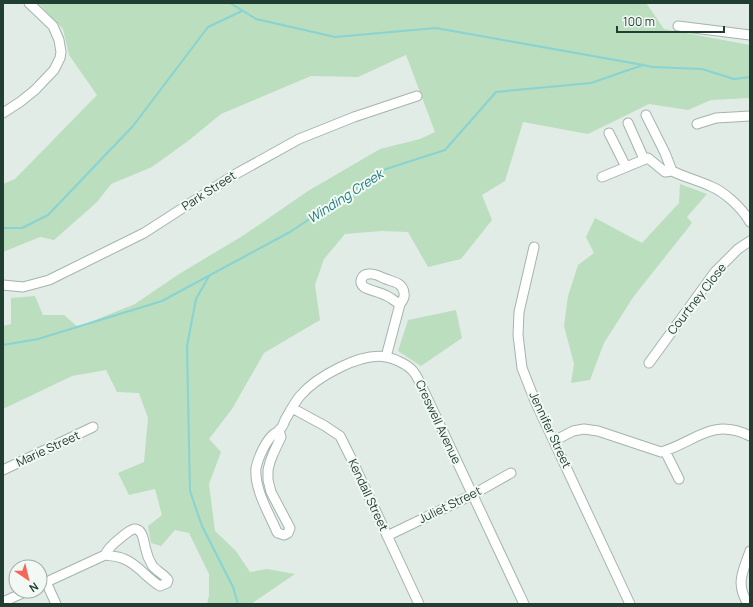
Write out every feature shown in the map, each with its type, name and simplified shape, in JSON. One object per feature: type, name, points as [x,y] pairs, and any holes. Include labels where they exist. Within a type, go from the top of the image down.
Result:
[{"type":"street","points":[[3,113],[35,90],[54,70],[60,58],[61,52],[59,40],[53,26],[29,3]]},
{"type":"street","points":[[678,26],[750,35]]},
{"type":"street","name":"Park Street","points":[[3,285],[23,287],[49,280],[144,233],[234,174],[299,139],[354,117],[416,96]]},
{"type":"street","points":[[646,116],[665,153],[672,171]]},
{"type":"street","points":[[697,124],[716,118],[750,116]]},
{"type":"street","points":[[628,123],[644,159]]},
{"type":"street","points":[[609,133],[626,167]]},
{"type":"street","points":[[602,177],[648,158],[665,172],[672,171],[711,186],[729,198],[746,215],[750,222]]},
{"type":"street","name":"Courtney Close","points":[[649,363],[716,272],[738,249],[750,241]]},
{"type":"street","name":"Jennifer Street","points":[[534,247],[519,312],[518,335],[522,368],[535,401],[630,604]]},
{"type":"street","points":[[386,357],[400,304],[403,300],[403,287],[380,276],[368,274],[363,276],[361,281],[364,286],[388,296],[400,304]]},
{"type":"street","name":"Creswell Avenue","points":[[279,431],[281,437],[270,462],[268,480],[271,492],[290,528],[284,535],[277,532],[259,492],[256,478],[256,468],[259,458],[268,441],[275,433],[279,431],[300,396],[312,385],[328,374],[351,362],[371,357],[386,357],[411,369],[418,378],[524,604]]},
{"type":"street","name":"Kendall Street","points":[[292,408],[340,436],[419,604]]},
{"type":"street","name":"Marie Street","points":[[3,470],[94,427]]},
{"type":"street","points":[[554,441],[573,431],[584,429],[661,452],[715,429],[737,430],[750,436]]},
{"type":"street","points":[[665,451],[679,479]]},
{"type":"street","name":"Juliet Street","points":[[387,536],[472,495],[511,473]]},
{"type":"street","points":[[48,582],[105,555],[116,556],[134,564],[153,582],[160,586],[167,583],[168,580],[166,577],[151,564],[141,533],[138,530],[135,529],[127,533],[108,550],[105,555]]},
{"type":"street","points":[[748,604],[740,584],[750,552]]},
{"type":"street","points":[[48,592],[56,604]]},
{"type":"green space","points":[[38,3],[646,3],[664,29],[750,45],[750,98],[711,100],[688,110],[649,104],[588,134],[523,122],[505,181],[482,195],[492,220],[461,259],[428,267],[408,232],[381,231],[345,234],[324,259],[315,285],[320,320],[264,353],[232,409],[209,439],[221,452],[209,484],[215,531],[236,551],[250,572],[267,569],[295,574],[251,604],[207,604],[209,595],[209,574],[189,533],[175,530],[161,546],[151,543],[148,526],[162,515],[155,489],[129,495],[118,473],[144,462],[148,418],[139,393],[117,392],[106,370],[72,376],[3,409],[3,326],[11,324],[11,298],[35,296],[43,315],[64,315],[78,327],[135,304],[179,274],[244,235],[308,191],[380,149],[420,139],[435,132],[406,55],[358,77],[311,76],[221,114],[188,141],[152,167],[111,184],[97,202],[54,240],[40,237],[3,252],[3,184],[15,179],[97,95],[69,55],[63,29]]},
{"type":"green space","points":[[680,184],[707,194],[687,217],[692,223],[634,296],[604,343],[590,380],[571,383],[574,364],[564,326],[568,296],[578,265],[594,253],[586,237],[595,218],[642,243],[679,203]]},
{"type":"green space","points":[[456,310],[462,338],[421,366],[398,351],[408,320]]},
{"type":"waterway","points":[[230,3],[256,19],[335,37],[436,28],[652,67],[702,69],[734,79],[750,77]]},
{"type":"waterway","points":[[3,228],[22,228],[48,215],[133,126],[208,27],[242,11]]},
{"type":"waterway","name":"Winding Creek","points":[[3,345],[38,339],[162,301],[290,232],[383,170],[445,150],[496,92],[591,83],[643,65]]},
{"type":"waterway","points":[[209,276],[196,299],[187,346],[190,491],[202,526],[233,587],[238,604]]}]
